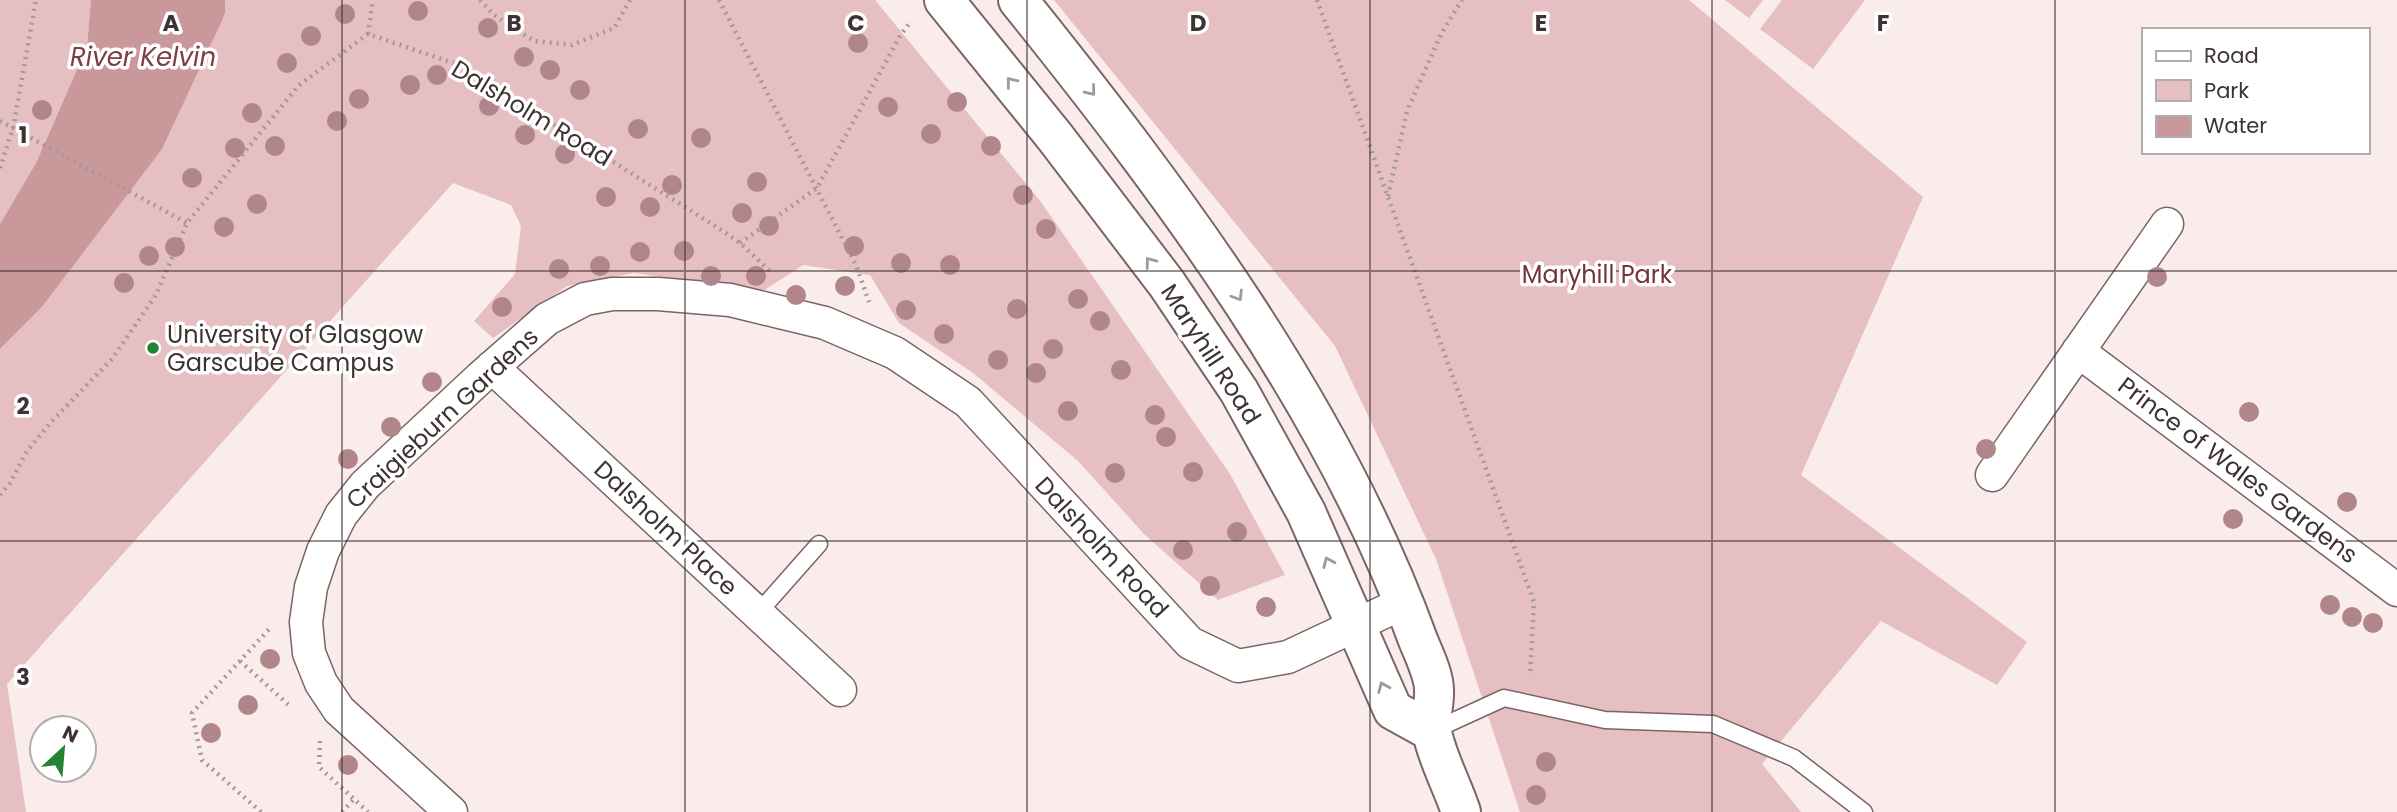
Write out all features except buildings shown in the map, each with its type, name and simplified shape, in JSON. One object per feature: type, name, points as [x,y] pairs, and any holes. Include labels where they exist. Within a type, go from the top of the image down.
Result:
[{"type":"main road","points":[[1018,0],[1102,105],[1212,256],[1345,472],[1403,603],[1434,688],[1431,731],[1461,812]]},
{"type":"main road","name":"Maryhill Road","points":[[932,7],[1055,137],[1151,263],[1239,391],[1306,512],[1393,710],[1431,731]]},
{"type":"street","points":[[1992,475],[2167,223]]},
{"type":"street","name":"Craigieburn Gardens","points":[[451,812],[339,710],[321,683],[309,653],[306,622],[311,587],[341,515],[365,485],[547,319],[585,299],[612,294],[658,293],[730,300]]},
{"type":"street","name":"Dalsholm Road","points":[[730,300],[825,323],[895,353],[968,402],[1190,643],[1238,666],[1288,657],[1403,603]]},
{"type":"street","name":"Prince of Wales Gardens","points":[[2078,351],[2397,590]]},
{"type":"street","name":"Dalsholm Place","points":[[492,367],[840,690]]},
{"type":"lane","points":[[758,613],[819,544]]},
{"type":"lane","points":[[1431,731],[1504,698],[1605,720],[1713,724],[1794,758],[1864,812]]},
{"type":"path","points":[[0,168],[13,128],[36,0]]},
{"type":"path","points":[[0,495],[10,483],[27,451],[52,419],[112,359],[149,306],[187,223],[299,85],[368,34],[373,0]]},
{"type":"path","points":[[480,0],[494,15],[534,41],[572,45],[614,28],[630,0]]},
{"type":"path","points":[[719,0],[856,265],[876,322],[895,353]]},
{"type":"path","points":[[1317,0],[1534,602],[1530,681],[1504,698]]},
{"type":"path","points":[[1388,197],[1407,111],[1441,34],[1462,0]]},
{"type":"path","points":[[740,243],[817,188],[900,36],[910,21],[932,7]]},
{"type":"path","name":"Dalsholm Road","points":[[368,34],[458,65],[740,243],[778,278]]},
{"type":"path","points":[[0,121],[187,223]]},
{"type":"path","points":[[261,812],[202,760],[192,713],[286,611],[307,611]]},
{"type":"path","points":[[240,661],[297,712]]},
{"type":"path","points":[[320,733],[319,766],[368,812]]},
{"type":"path","points":[[342,812],[354,799]]},
{"type":"green space","points":[[0,0],[91,0],[87,47],[36,163],[0,224]]},
{"type":"green space","name":"University of Glasgow Garscube Campus","points":[[225,0],[875,0],[1041,202],[1230,474],[1285,575],[1218,600],[1144,534],[1078,461],[973,373],[899,323],[870,275],[803,265],[763,291],[634,273],[567,286],[493,338],[474,321],[515,274],[521,226],[511,205],[453,183],[7,684],[26,812],[0,812],[0,349],[41,308],[225,15]]},
{"type":"green space","name":"Maryhill Park","points":[[1054,0],[1689,0],[1923,197],[1801,475],[2027,642],[1997,685],[1881,621],[1762,764],[1801,812],[1520,812],[1436,559],[1335,346]]},
{"type":"green space","points":[[1725,0],[1763,0],[1749,18]]},
{"type":"green space","points":[[1782,0],[1865,0],[1813,69],[1760,29]]},
{"type":"water","name":"River Kelvin","points":[[91,0],[225,0],[225,14],[162,149],[41,308],[0,349],[0,224],[36,163],[87,47]]},
{"type":"place","name":"University of Glasgow Garscube Campus","points":[[153,348]]}]
